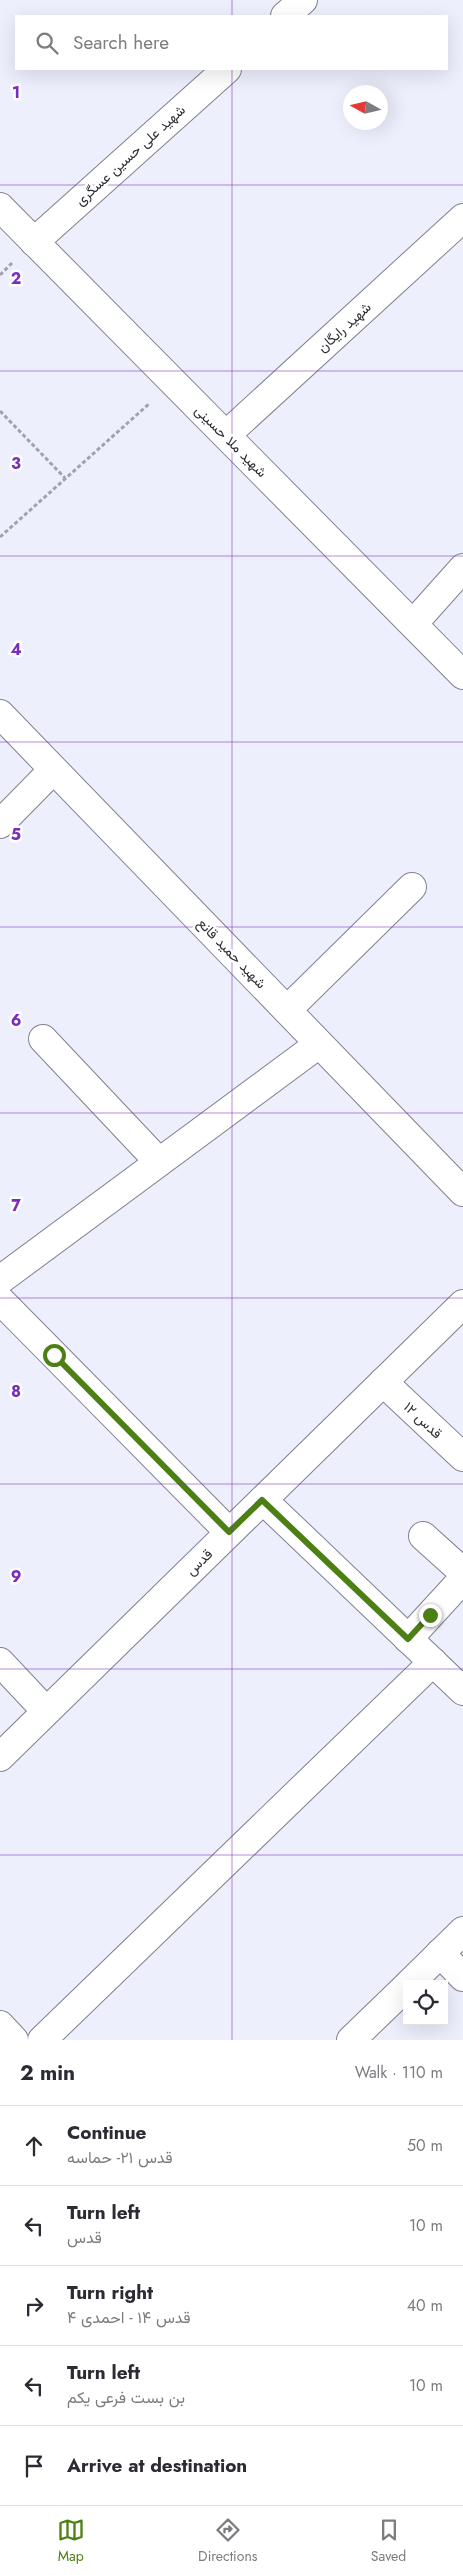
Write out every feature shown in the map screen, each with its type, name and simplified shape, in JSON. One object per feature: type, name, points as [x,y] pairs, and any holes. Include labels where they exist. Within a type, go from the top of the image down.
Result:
[{"type":"street","points":[[286,15],[303,0]]},
{"type":"street","name":"شهید علی حسین عسگری","points":[[34,242],[226,70]]},
{"type":"street","name":"شهید ملا حسینی","points":[[0,207],[463,675]]},
{"type":"street","name":"شهید رایگان","points":[[226,435],[463,218]]},
{"type":"street","points":[[412,624],[463,568]]},
{"type":"street","name":"شهید حمید قانع","points":[[0,714],[463,1192]]},
{"type":"street","points":[[0,824],[54,770]]},
{"type":"street","points":[[287,1010],[412,887]]},
{"type":"street","points":[[43,1039],[159,1162]]},
{"type":"street","points":[[0,1280],[319,1044]]},
{"type":"street","points":[[0,1300],[229,1532]]},
{"type":"street","name":"قدس","points":[[0,1757],[463,1304]]},
{"type":"street","name":"قدس ۱۲","points":[[383,1382],[463,1457]]},
{"type":"street","points":[[262,1500],[463,1690]]},
{"type":"street","points":[[423,1536],[463,1572]]},
{"type":"street","points":[[408,1639],[463,1579]]},
{"type":"street","points":[[0,1662],[46,1711]]},
{"type":"street","points":[[42,2040],[433,1662]]},
{"type":"street","points":[[413,1980],[463,1931]]},
{"type":"street","points":[[440,1953],[463,1977]]},
{"type":"street","points":[[352,2040],[403,1990]]},
{"type":"street","points":[[0,2025],[14,2040]]},
{"type":"path","points":[[0,537],[173,382]]},
{"type":"path","points":[[0,411],[65,478]]},
{"type":"route","points":[[54,1355],[229,1532],[262,1500],[408,1639],[430,1615]]}]
